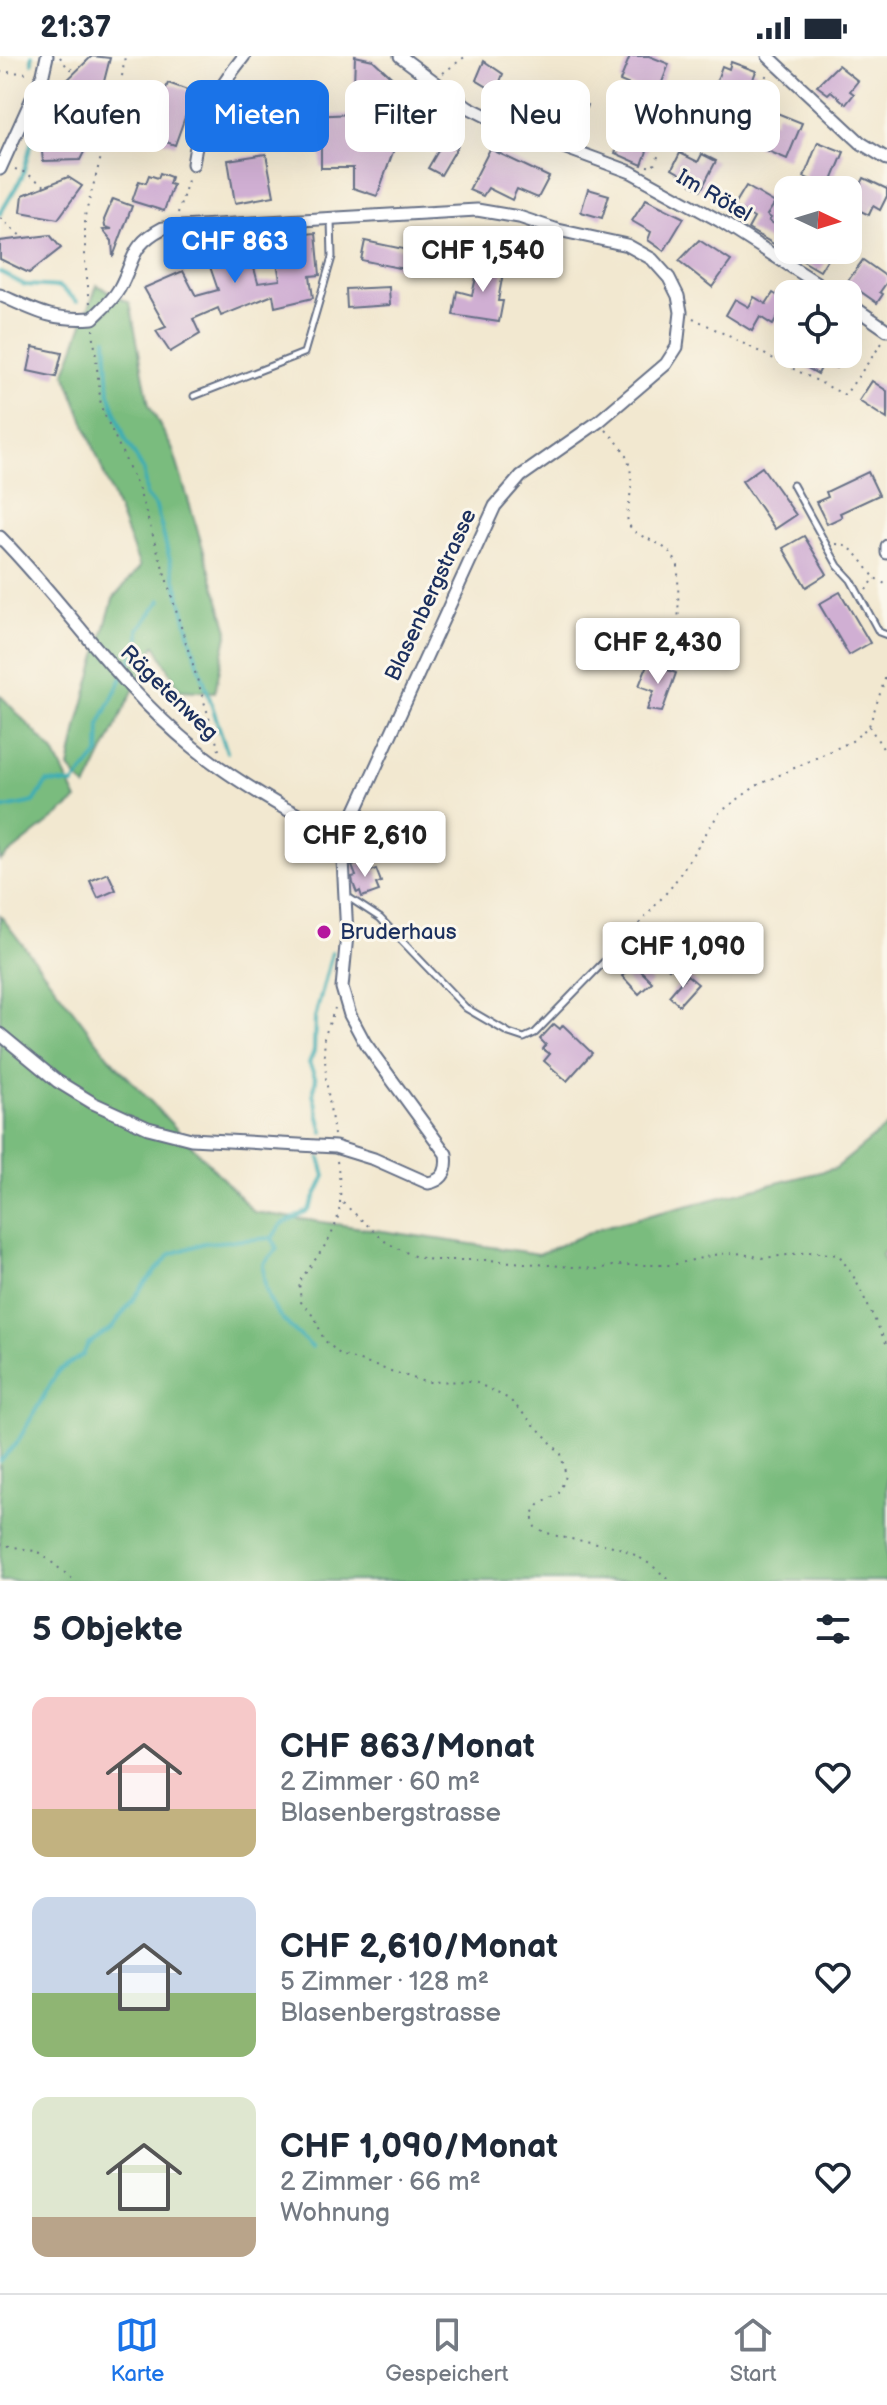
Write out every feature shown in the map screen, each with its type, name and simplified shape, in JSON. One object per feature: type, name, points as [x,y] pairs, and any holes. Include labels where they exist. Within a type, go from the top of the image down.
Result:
[{"type":"street","points":[[0,169],[3,156],[43,74],[47,56]]},
{"type":"street","points":[[193,164],[197,138],[224,80],[244,56]]},
{"type":"street","name":"Im Rötel","points":[[400,56],[468,107],[504,125],[631,172],[720,221],[812,280]]},
{"type":"street","points":[[769,62],[861,143],[887,159]]},
{"type":"street","points":[[0,295],[48,317],[71,320],[93,318],[118,291],[134,254],[146,237],[174,225],[477,210],[519,217],[558,230],[627,245],[652,259],[669,278],[678,296],[681,312]]},
{"type":"street","name":"Blasenbergstrasse","points":[[0,1034],[57,1081],[93,1103],[148,1128],[191,1139],[335,1147],[374,1159],[428,1183],[438,1181],[445,1174],[446,1154],[365,1043],[350,1015],[342,988],[347,896],[342,872],[342,841],[495,506],[521,476],[598,422],[666,364],[677,347],[681,312]]},
{"type":"street","points":[[862,314],[886,334]]},
{"type":"street","name":"Rägetenweg","points":[[0,537],[130,688],[192,747],[277,804],[333,832],[342,841]]},
{"type":"street","points":[[887,546],[887,553]]},
{"type":"lane","points":[[194,396],[304,353],[332,257],[331,219]]},
{"type":"lane","points":[[793,485],[879,632],[887,635]]},
{"type":"lane","points":[[347,896],[380,918],[466,1008],[509,1033],[524,1038],[535,1033],[628,937]]},
{"type":"path","points":[[60,56],[68,68],[77,71]]},
{"type":"path","points":[[125,56],[121,83],[85,216],[85,261],[101,407],[138,487],[225,771]]},
{"type":"path","points":[[439,77],[466,56]]},
{"type":"path","points":[[653,167],[672,128],[711,135],[733,144],[737,133],[741,134],[752,108],[758,110],[764,95],[770,93],[773,85],[764,80],[769,62]]},
{"type":"path","points":[[0,72],[43,74]]},
{"type":"path","points":[[174,225],[193,164]]},
{"type":"path","points":[[16,170],[45,186]]},
{"type":"path","points":[[1,219],[23,238]]},
{"type":"path","points":[[681,312],[845,395],[886,334]]},
{"type":"path","points":[[598,422],[623,447],[633,475],[628,521],[634,533],[662,544],[673,553],[678,566],[679,662]]},
{"type":"path","points":[[827,547],[845,545],[859,556],[875,578],[887,585]]},
{"type":"path","points":[[865,590],[875,578]]},
{"type":"path","points":[[628,937],[673,885],[719,813],[756,786],[852,741],[869,726],[887,673]]},
{"type":"path","points":[[869,726],[887,755]]},
{"type":"path","points":[[342,988],[324,1038],[326,1079],[342,1202],[333,1233],[299,1282],[301,1302],[315,1318],[324,1340],[341,1355],[425,1382],[473,1381],[509,1399],[561,1454],[566,1476],[559,1493],[539,1505],[532,1515],[535,1527],[548,1535],[614,1546],[639,1557],[669,1581]]},
{"type":"path","points":[[342,1202],[387,1243],[416,1257],[433,1260],[488,1260],[597,1269],[619,1265],[672,1265],[718,1254],[737,1253],[764,1258],[809,1252],[839,1255],[855,1279],[887,1345]]},
{"type":"path","points":[[0,1544],[39,1552],[75,1581]]},
{"type":"green space","points":[[97,285],[130,303],[149,405],[173,450],[228,630],[215,692],[180,690],[155,645],[86,788],[69,768],[78,723],[113,599],[140,567],[65,373]]},
{"type":"green space","points":[[0,695],[54,752],[77,800],[0,861]]},
{"type":"green space","points":[[0,915],[108,1056],[254,1212],[539,1254],[603,1227],[836,1168],[887,1126],[887,1249],[882,1254],[887,1269],[887,1581],[0,1581]]},
{"type":"building","points":[[92,56],[110,58],[104,80],[67,80]]},
{"type":"building","points":[[355,56],[373,60],[395,80],[354,80]]},
{"type":"building","points":[[630,56],[649,56],[669,64],[663,80],[620,80]]},
{"type":"building","points":[[484,61],[503,74],[501,80],[481,80],[481,83],[476,80]]},
{"type":"building","points":[[731,62],[756,71],[753,80],[717,80],[722,66],[729,69]]},
{"type":"building","points":[[838,65],[858,81],[850,91],[854,94],[846,104],[831,91],[828,94],[817,86]]},
{"type":"building","points":[[169,83],[185,89],[185,117],[175,145],[169,143]]},
{"type":"building","points":[[345,114],[345,152],[393,152],[377,196],[353,188],[353,168],[321,168],[321,152],[329,152],[329,115]]},
{"type":"building","points":[[780,114],[802,123],[787,159],[770,152],[780,152]]},
{"type":"building","points":[[818,142],[844,152],[834,176],[804,176]]},
{"type":"building","points":[[42,152],[84,152],[80,160],[43,161]]},
{"type":"building","points":[[437,152],[454,152],[441,175],[428,168]]},
{"type":"building","points":[[488,152],[496,152],[549,177],[538,198],[517,189],[512,200],[488,188],[483,196],[469,190]]},
{"type":"building","points":[[615,152],[647,152],[642,165]]},
{"type":"building","points":[[680,153],[698,162],[702,154],[716,161],[701,190],[691,184],[693,181],[672,169]]},
{"type":"building","points":[[266,154],[274,196],[235,203],[228,160]]},
{"type":"building","points":[[160,173],[171,177],[169,184],[173,185],[164,211],[132,201],[139,181],[146,183],[149,175],[158,178]]},
{"type":"building","points":[[68,177],[82,186],[58,219],[21,212],[23,195]]},
{"type":"building","points":[[864,178],[887,189],[880,210],[873,206],[869,215],[862,212]]},
{"type":"building","points":[[746,186],[774,202],[767,215],[774,224],[774,244],[748,229],[754,218],[734,206]]},
{"type":"building","points":[[588,189],[609,195],[602,218],[581,212]]},
{"type":"building","points":[[113,199],[132,206],[113,257],[112,241],[103,230],[112,229],[105,227],[104,220]]},
{"type":"building","points":[[646,199],[684,218],[664,251],[648,240],[651,232],[632,221]]},
{"type":"building","points":[[316,233],[320,275],[310,276],[313,298],[275,307],[273,295],[221,316],[218,308],[193,319],[200,334],[170,352],[156,331],[166,327],[144,288],[183,271],[196,296],[218,290],[204,249],[246,238],[258,283],[280,280],[273,237]]},
{"type":"building","points":[[50,235],[61,248],[29,273],[0,259],[0,241]]},
{"type":"building","points":[[699,240],[731,261],[712,287],[679,261]]},
{"type":"building","points":[[365,241],[408,250],[404,269],[361,260]]},
{"type":"building","points":[[481,256],[498,259],[497,265],[504,267],[498,301],[503,301],[499,322],[453,315],[457,291],[472,295]]},
{"type":"building","points":[[862,261],[887,277],[877,303],[862,292],[862,280],[848,280]]},
{"type":"building","points":[[808,264],[824,264],[820,271]]},
{"type":"building","points":[[389,287],[390,305],[347,308],[346,289]]},
{"type":"building","points":[[774,294],[774,323],[760,317],[752,331],[726,315],[735,299],[749,307],[754,297],[766,304]]},
{"type":"building","points":[[33,347],[62,353],[56,377],[28,371]]},
{"type":"building","points":[[808,368],[821,368],[818,374]]},
{"type":"building","points":[[872,381],[887,391],[887,419],[859,401]]},
{"type":"building","points":[[762,467],[796,515],[775,529],[742,481]]},
{"type":"building","points":[[868,472],[879,495],[840,513],[842,517],[827,524],[816,502],[828,497],[826,492]]},
{"type":"building","points":[[804,536],[827,574],[806,587],[783,548]]},
{"type":"building","points":[[840,592],[870,643],[849,655],[819,604]]},
{"type":"building","points":[[648,663],[676,673],[662,712],[647,710],[654,691],[639,686]]},
{"type":"building","points":[[367,861],[371,871],[376,869],[381,882],[376,884],[379,891],[362,897],[353,883],[352,877],[356,876],[352,866]]},
{"type":"building","points":[[108,873],[116,890],[98,898],[90,881]]},
{"type":"building","points":[[665,933],[685,952],[669,969],[650,950]]},
{"type":"building","points":[[634,964],[652,982],[639,994],[622,976]]},
{"type":"building","points":[[687,975],[698,984],[679,1005],[669,996]]},
{"type":"building","points":[[554,1024],[560,1029],[563,1025],[592,1053],[567,1081],[544,1061],[550,1054],[543,1049],[546,1045],[540,1039]]},
{"type":"waterway","points":[[32,56],[32,63]]},
{"type":"waterway","points":[[0,214],[22,177],[29,152]]},
{"type":"waterway","points":[[0,272],[25,285],[60,287],[77,301]]},
{"type":"waterway","points":[[106,338],[109,393],[125,438],[144,471],[146,495],[156,507],[193,647],[227,752]]},
{"type":"waterway","points":[[0,809],[34,802],[47,782],[73,784],[99,754],[100,723],[139,643],[139,629],[161,600]]},
{"type":"waterway","points":[[323,1132],[313,1094],[316,1079],[309,1063],[314,1051],[315,1018],[332,953]]},
{"type":"waterway","points":[[0,1461],[17,1443],[58,1371],[83,1355],[88,1344],[112,1328],[171,1254],[204,1243],[272,1238],[281,1225],[309,1210],[325,1176],[320,1158]]},
{"type":"waterway","points":[[272,1238],[277,1249],[263,1264],[270,1302],[312,1347]]},
{"type":"place","name":"Bruderhaus","points":[[324,932]]}]
